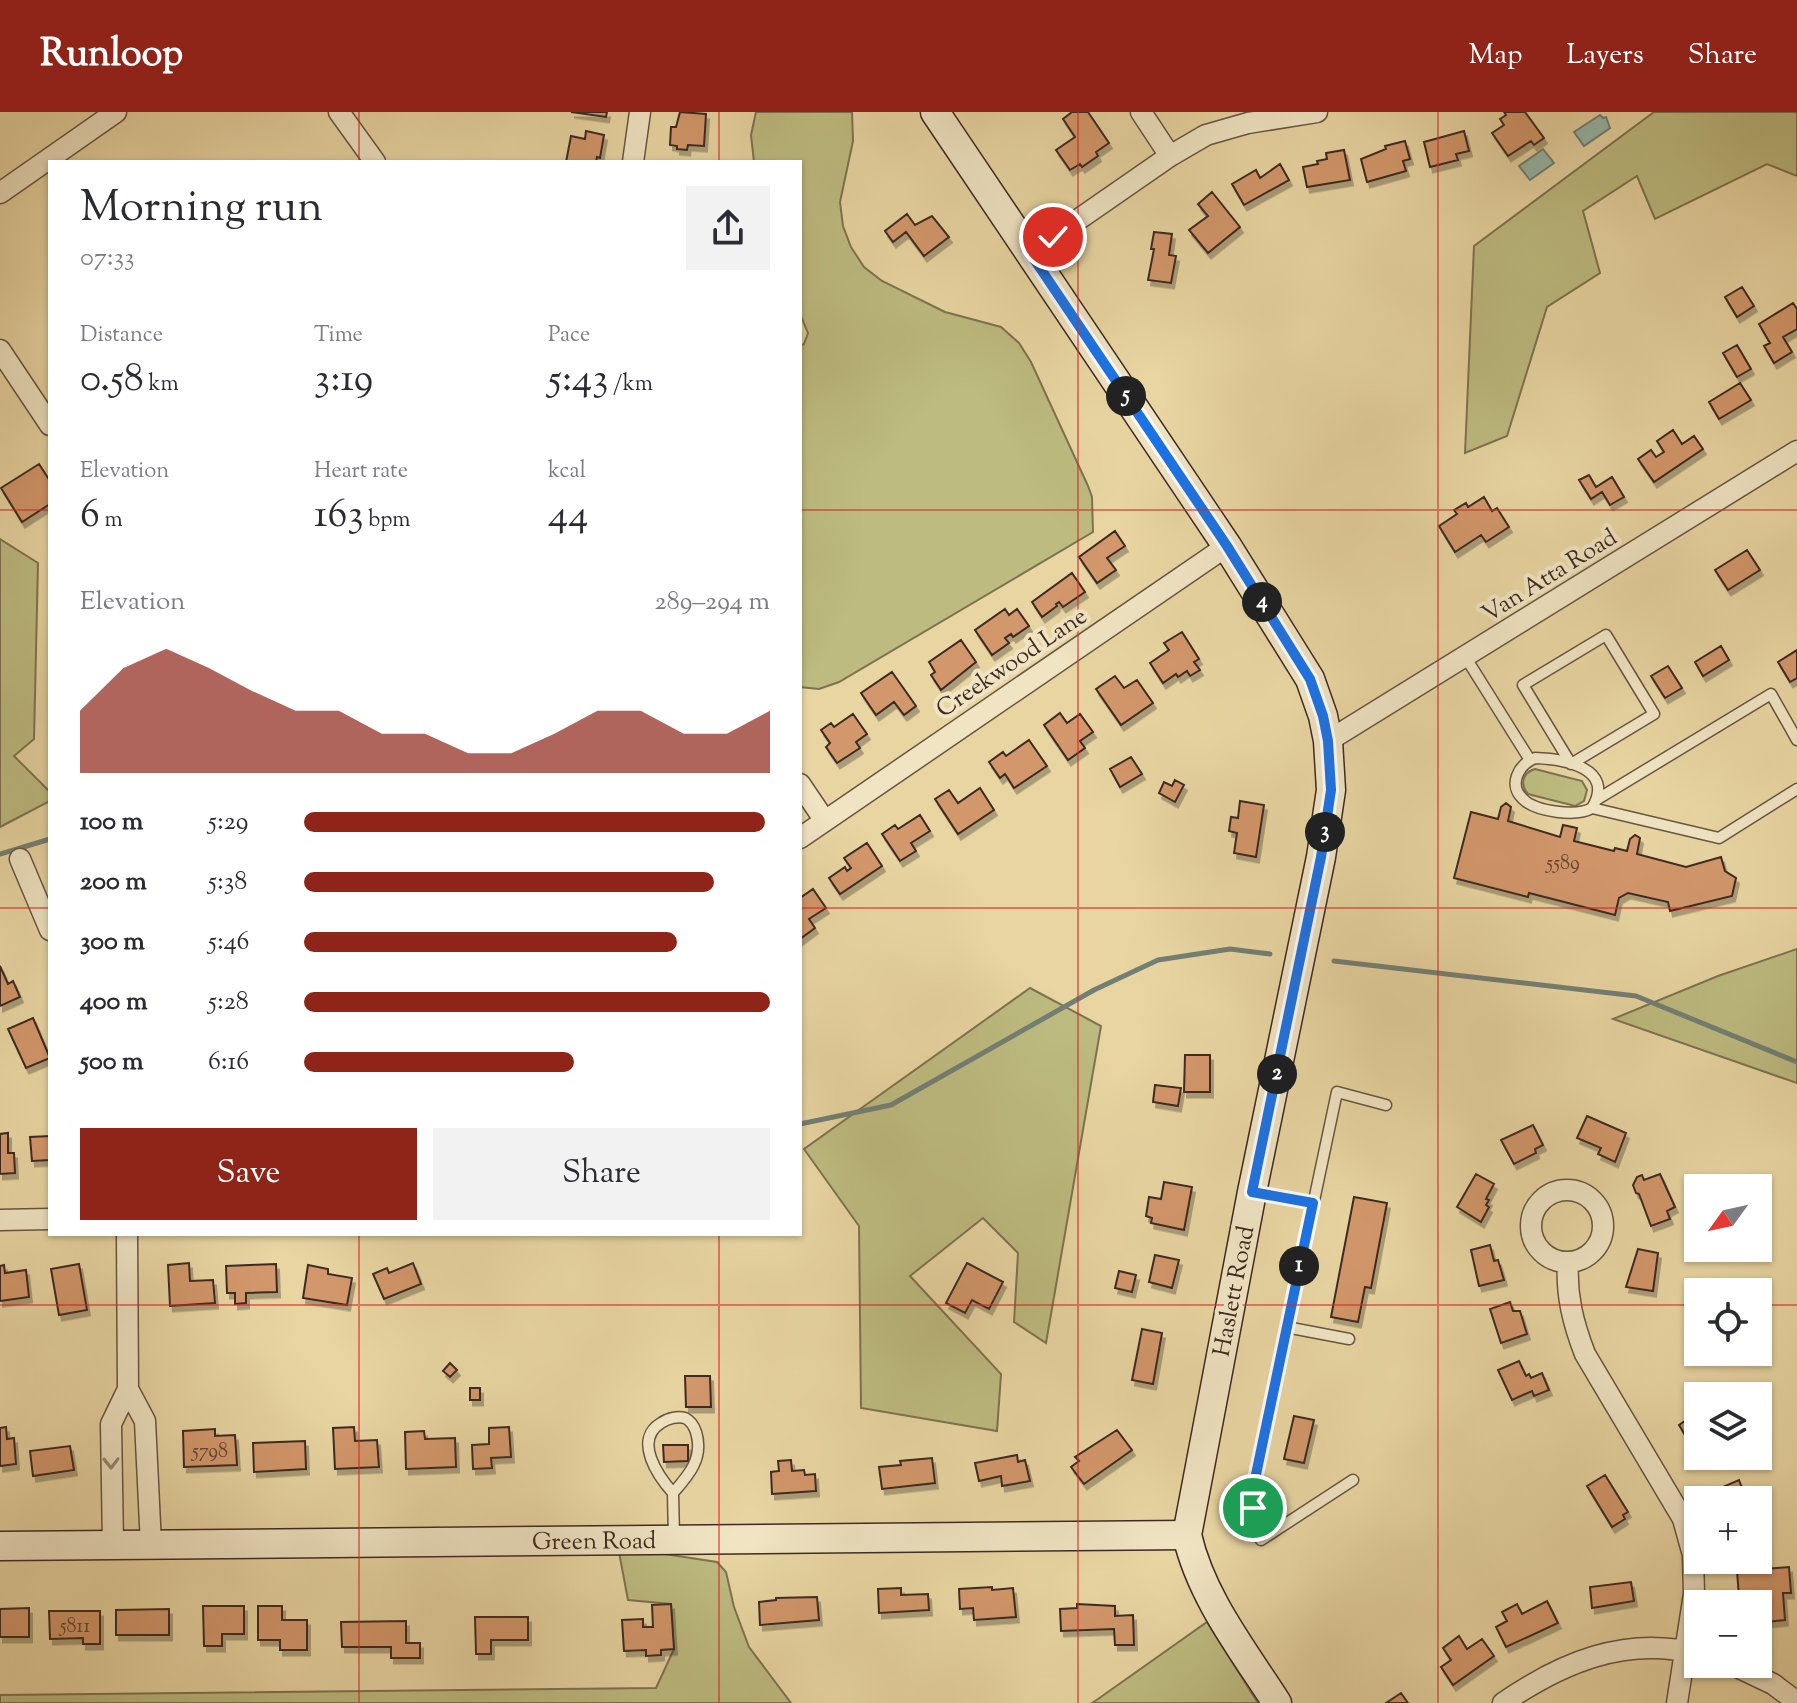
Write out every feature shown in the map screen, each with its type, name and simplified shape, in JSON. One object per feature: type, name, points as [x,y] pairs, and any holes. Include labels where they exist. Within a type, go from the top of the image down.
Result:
[{"type":"street","points":[[0,193],[116,112]]},
{"type":"street","points":[[339,112],[374,160]]},
{"type":"street","points":[[633,160],[640,112]]},
{"type":"street","name":"Haslett Road","points":[[935,112],[1227,546],[1310,679],[1323,716],[1331,790],[1321,857],[1252,1192],[1187,1535],[1193,1562],[1214,1602],[1277,1703]]},
{"type":"street","points":[[1141,112],[1170,156]]},
{"type":"street","points":[[1030,253],[1197,140],[1227,128],[1317,112]]},
{"type":"street","points":[[0,350],[48,422]]},
{"type":"street","name":"Van Atta Road","points":[[1328,741],[1797,451]]},
{"type":"street","name":"Creekwood Lane","points":[[802,837],[1227,546]]},
{"type":"street","points":[[802,787],[825,821]]},
{"type":"street","points":[[20,859],[48,925]]},
{"type":"street","points":[[0,1220],[48,1219]]},
{"type":"street","points":[[113,1545],[111,1424],[128,1389],[127,1236]]},
{"type":"street","points":[[1568,1262],[1569,1300],[1574,1326],[1585,1354],[1683,1519],[1693,1555],[1694,1590]]},
{"type":"street","points":[[128,1389],[145,1421],[151,1545]]},
{"type":"street","name":"Green Road","points":[[0,1546],[1187,1535]]},
{"type":"street","points":[[1503,1703],[1553,1671],[1598,1654],[1646,1648],[1684,1651]]},
{"type":"street","points":[[1677,1703],[1684,1678]]},
{"type":"street","points":[[1760,1678],[1797,1702]]},
{"type":"lane","points":[[1606,635],[1654,714],[1571,764],[1523,685],[1606,635]]},
{"type":"lane","points":[[1466,658],[1530,760]]},
{"type":"lane","points":[[1594,804],[1599,793],[1596,778],[1584,768],[1541,758],[1530,760],[1521,767],[1516,781],[1520,796],[1525,801],[1531,805],[1580,814],[1771,694],[1797,740]]},
{"type":"lane","points":[[1594,804],[1719,838],[1797,789]]},
{"type":"lane","points":[[1353,1480],[1261,1540],[1257,1534],[1253,1517],[1254,1484],[1337,1092],[1386,1105]]},
{"type":"lane","points":[[1252,1192],[1313,1203]]},
{"type":"lane","points":[[1286,1327],[1349,1339]]},
{"type":"lane","points":[[673,1493],[687,1477],[698,1454],[695,1429],[690,1421],[682,1417],[664,1420],[657,1425],[649,1441],[653,1465],[673,1493],[674,1540]]},
{"type":"shaded area","points":[[756,112],[852,112],[853,141],[840,202],[843,226],[851,247],[864,267],[882,281],[945,312],[1001,327],[1019,343],[1031,362],[1092,497],[1093,532],[839,682],[819,689],[802,687],[802,345],[808,333],[802,319],[802,160],[754,160],[751,135]]},
{"type":"shaded area","points":[[1654,112],[1797,112],[1797,176],[1767,164],[1655,219],[1637,176],[1583,211],[1600,273],[1547,307],[1507,436],[1465,453],[1474,246]]},
{"type":"shaded area","points":[[1600,115],[1606,117],[1610,128],[1584,146],[1574,132]]},
{"type":"shaded area","points":[[1543,149],[1554,163],[1530,180],[1519,166]]},
{"type":"shaded area","points":[[0,539],[38,563],[34,739],[14,756],[48,790],[48,802],[0,827]]},
{"type":"shaded area","points":[[1535,769],[1582,781],[1587,790],[1584,801],[1575,806],[1528,794],[1524,779],[1527,773]]},
{"type":"shaded area","points":[[1797,949],[1797,1083],[1613,1019],[1718,976]]},
{"type":"shaded area","points":[[1030,988],[1101,1026],[1046,1343],[1014,1322],[1018,1253],[983,1218],[910,1276],[1001,1374],[997,1431],[861,1408],[859,1226],[804,1149]]},
{"type":"shaded area","points":[[618,1547],[717,1562],[726,1572],[734,1607],[749,1647],[791,1703],[0,1703],[0,1695],[656,1688],[674,1649],[671,1604],[628,1600]]},
{"type":"shaded area","points":[[1207,1622],[1258,1703],[1092,1703],[1098,1699]]},
{"type":"building","points":[[571,112],[607,112],[606,117]]},
{"type":"building","points":[[680,112],[706,114],[704,146],[688,145],[687,150],[670,145],[671,127],[676,127]]},
{"type":"building","points":[[1072,112],[1088,112],[1109,143],[1096,152],[1098,156],[1082,167],[1080,164],[1070,170],[1056,150],[1075,137],[1063,119]]},
{"type":"building","points":[[1504,112],[1525,112],[1544,138],[1534,145],[1531,141],[1508,156],[1492,133],[1504,125],[1500,119],[1506,115]]},
{"type":"building","points":[[586,131],[604,135],[600,158],[566,160],[571,136],[585,139]]},
{"type":"building","points":[[1464,131],[1469,151],[1456,154],[1458,160],[1430,167],[1424,142]]},
{"type":"building","points":[[1405,141],[1410,159],[1403,161],[1406,171],[1367,182],[1361,159],[1386,149],[1385,146]]},
{"type":"building","points":[[1344,150],[1350,180],[1307,187],[1303,167],[1327,159],[1326,153]]},
{"type":"building","points":[[1280,164],[1289,180],[1244,205],[1232,184],[1256,170],[1260,178]]},
{"type":"building","points":[[1212,192],[1240,227],[1208,253],[1189,230],[1208,216],[1198,204]]},
{"type":"building","points":[[907,214],[915,225],[932,216],[949,237],[924,256],[906,232],[893,242],[885,231]]},
{"type":"building","points":[[1154,232],[1172,234],[1169,255],[1176,256],[1171,283],[1148,280]]},
{"type":"building","points":[[1742,287],[1754,306],[1737,317],[1725,297]]},
{"type":"building","points":[[1793,303],[1797,309],[1797,329],[1783,337],[1792,352],[1774,363],[1764,346],[1770,343],[1759,324]]},
{"type":"building","points":[[1737,345],[1751,369],[1737,377],[1723,353]]},
{"type":"building","points":[[1740,383],[1751,400],[1719,419],[1709,402]]},
{"type":"building","points":[[1673,430],[1682,444],[1694,436],[1703,449],[1654,482],[1638,459],[1651,450],[1656,457],[1664,452],[1657,441]]},
{"type":"building","points":[[39,464],[48,478],[48,505],[22,522],[1,488]]},
{"type":"building","points":[[1589,475],[1596,487],[1612,477],[1624,497],[1610,505],[1602,492],[1591,499],[1579,480]]},
{"type":"building","points":[[1484,497],[1492,511],[1497,508],[1509,527],[1486,542],[1481,535],[1455,552],[1439,526],[1457,514],[1454,510],[1466,503],[1468,507]]},
{"type":"building","points":[[1115,531],[1125,546],[1107,558],[1116,570],[1097,583],[1079,557]]},
{"type":"building","points":[[1747,550],[1760,570],[1728,590],[1715,570]]},
{"type":"building","points":[[1072,573],[1085,592],[1063,607],[1059,602],[1042,617],[1032,602]]},
{"type":"building","points":[[1005,609],[1009,615],[1017,609],[1029,626],[1013,637],[1011,634],[1005,638],[1009,643],[992,655],[975,630]]},
{"type":"building","points":[[1182,632],[1199,659],[1194,662],[1200,670],[1190,676],[1187,671],[1178,677],[1176,674],[1163,683],[1150,663],[1169,650],[1164,643]]},
{"type":"building","points":[[961,640],[976,662],[941,690],[931,675],[935,672],[929,662]]},
{"type":"building","points":[[1721,646],[1729,660],[1703,676],[1695,662]]},
{"type":"building","points":[[1797,650],[1797,678],[1790,682],[1778,662]]},
{"type":"building","points":[[1668,666],[1682,688],[1665,698],[1651,676]]},
{"type":"building","points":[[892,672],[916,706],[904,715],[894,702],[876,715],[861,693]]},
{"type":"building","points":[[1115,676],[1124,688],[1137,680],[1153,703],[1121,725],[1096,689]]},
{"type":"building","points":[[1060,713],[1067,723],[1080,714],[1093,732],[1080,741],[1085,748],[1068,760],[1044,725]]},
{"type":"building","points":[[853,714],[867,734],[856,742],[860,748],[837,763],[826,747],[830,743],[821,730],[831,723],[834,727]]},
{"type":"building","points":[[1029,740],[1047,766],[1014,788],[1005,774],[1000,778],[989,762],[1003,752],[1006,756]]},
{"type":"building","points":[[1131,757],[1142,774],[1120,787],[1110,769]]},
{"type":"building","points":[[1175,780],[1184,785],[1175,802],[1159,793],[1164,782],[1172,786]]},
{"type":"building","points":[[980,788],[994,810],[958,834],[935,799],[949,790],[958,803]]},
{"type":"building","points":[[1240,801],[1264,805],[1256,857],[1234,853],[1237,833],[1229,831],[1231,817],[1238,818]]},
{"type":"building","points":[[1506,803],[1511,807],[1508,821],[1560,837],[1563,825],[1577,828],[1574,841],[1614,851],[1615,848],[1627,851],[1630,839],[1635,835],[1640,838],[1637,854],[1686,867],[1721,857],[1725,871],[1736,878],[1732,896],[1670,911],[1668,902],[1628,893],[1619,898],[1615,915],[1454,878],[1471,812],[1498,819],[1501,807]]},
{"type":"building","points":[[920,815],[930,831],[911,843],[916,851],[900,861],[882,834],[895,825],[898,829]]},
{"type":"building","points":[[867,843],[882,866],[840,894],[829,878],[845,867],[847,871],[851,868],[844,858]]},
{"type":"building","points":[[813,889],[826,908],[809,919],[815,928],[802,938],[802,897]]},
{"type":"building","points":[[0,966],[8,984],[13,981],[20,997],[0,1006]]},
{"type":"building","points":[[33,1018],[48,1059],[26,1068],[8,1029]]},
{"type":"building","points":[[1185,1055],[1210,1055],[1210,1092],[1184,1092]]},
{"type":"building","points":[[1155,1085],[1181,1088],[1178,1106],[1153,1102]]},
{"type":"building","points":[[1587,1116],[1626,1133],[1615,1162],[1598,1154],[1601,1148],[1577,1138]]},
{"type":"building","points":[[1533,1125],[1543,1145],[1535,1149],[1536,1153],[1514,1164],[1501,1140]]},
{"type":"building","points":[[8,1133],[8,1153],[14,1153],[15,1173],[0,1174],[0,1134]]},
{"type":"building","points":[[48,1136],[48,1160],[32,1161],[30,1137]]},
{"type":"building","points":[[1476,1174],[1494,1184],[1486,1199],[1489,1200],[1486,1205],[1489,1207],[1481,1222],[1457,1207]]},
{"type":"building","points":[[1660,1174],[1675,1207],[1667,1211],[1670,1219],[1651,1226],[1633,1185],[1637,1177],[1642,1175],[1644,1180]]},
{"type":"building","points":[[1164,1182],[1192,1187],[1184,1230],[1151,1223],[1152,1218],[1146,1216],[1149,1197],[1161,1199]]},
{"type":"building","points":[[1354,1197],[1387,1203],[1371,1288],[1365,1287],[1358,1322],[1331,1317]]},
{"type":"building","points":[[1490,1245],[1504,1280],[1479,1286],[1471,1250]]},
{"type":"building","points":[[1638,1249],[1658,1253],[1653,1291],[1626,1287]]},
{"type":"building","points":[[1155,1255],[1179,1260],[1172,1288],[1149,1282]]},
{"type":"building","points":[[189,1263],[190,1281],[213,1280],[215,1303],[170,1306],[168,1265]]},
{"type":"building","points":[[413,1263],[421,1284],[384,1299],[373,1274],[387,1268],[389,1273]]},
{"type":"building","points":[[967,1263],[1003,1282],[989,1309],[972,1300],[965,1313],[946,1303]]},
{"type":"building","points":[[79,1264],[87,1310],[59,1315],[51,1269]]},
{"type":"building","points":[[276,1264],[277,1292],[246,1293],[246,1303],[235,1304],[235,1293],[227,1293],[226,1266]]},
{"type":"building","points":[[4,1265],[5,1273],[26,1270],[29,1297],[0,1301],[0,1266]]},
{"type":"building","points":[[308,1265],[328,1269],[328,1274],[352,1278],[347,1305],[303,1298]]},
{"type":"building","points":[[1119,1271],[1136,1275],[1132,1292],[1115,1288]]},
{"type":"building","points":[[1510,1302],[1513,1311],[1520,1311],[1527,1334],[1501,1343],[1490,1309]]},
{"type":"building","points":[[1142,1329],[1162,1333],[1153,1384],[1132,1380]]},
{"type":"building","points":[[1519,1361],[1526,1376],[1529,1374],[1531,1378],[1542,1373],[1549,1390],[1534,1396],[1532,1391],[1512,1400],[1498,1370]]},
{"type":"building","points":[[450,1363],[457,1370],[450,1377],[443,1371]]},
{"type":"building","points":[[685,1376],[710,1376],[711,1407],[686,1407]]},
{"type":"building","points":[[470,1388],[480,1388],[480,1400],[470,1400]]},
{"type":"building","points":[[1294,1416],[1314,1420],[1304,1463],[1284,1459]]},
{"type":"building","points":[[6,1427],[7,1439],[14,1438],[16,1464],[0,1466],[0,1428]]},
{"type":"building","points":[[354,1427],[355,1441],[377,1440],[379,1467],[335,1469],[333,1428]]},
{"type":"building","points":[[509,1427],[511,1457],[491,1458],[492,1468],[473,1469],[472,1445],[489,1444],[489,1428]]},
{"type":"building","points":[[215,1429],[215,1436],[235,1435],[237,1465],[184,1467],[183,1431]]},
{"type":"building","points":[[1117,1430],[1132,1450],[1084,1484],[1071,1467],[1079,1461],[1075,1457]]},
{"type":"building","points":[[424,1431],[425,1439],[455,1438],[456,1467],[406,1469],[405,1432]]},
{"type":"building","points":[[305,1441],[306,1469],[254,1472],[253,1443]]},
{"type":"building","points":[[663,1445],[688,1445],[688,1461],[664,1462]]},
{"type":"building","points":[[70,1446],[74,1470],[33,1476],[30,1451]]},
{"type":"building","points":[[1017,1455],[1018,1462],[1025,1460],[1030,1481],[1002,1486],[1001,1476],[979,1481],[975,1463]]},
{"type":"building","points":[[932,1458],[935,1483],[882,1489],[879,1467]]},
{"type":"building","points":[[791,1460],[792,1471],[804,1470],[805,1475],[815,1474],[816,1491],[772,1494],[771,1472],[779,1471],[778,1461]]},
{"type":"building","points":[[1605,1475],[1628,1512],[1623,1515],[1625,1519],[1612,1527],[1587,1486]]},
{"type":"building","points":[[1739,1480],[1741,1486],[1725,1486]]},
{"type":"building","points":[[1789,1567],[1791,1593],[1783,1593],[1785,1620],[1772,1621],[1772,1590],[1738,1590],[1737,1574],[1772,1574],[1772,1568]]},
{"type":"building","points":[[1631,1582],[1634,1601],[1592,1608],[1590,1587]]},
{"type":"building","points":[[992,1587],[992,1590],[1013,1588],[1016,1617],[974,1620],[973,1608],[960,1609],[959,1589]]},
{"type":"building","points":[[901,1588],[901,1595],[928,1594],[929,1610],[879,1613],[878,1589]]},
{"type":"building","points":[[817,1597],[819,1620],[760,1625],[759,1602],[776,1598]]},
{"type":"building","points":[[1547,1601],[1558,1623],[1506,1647],[1496,1627],[1507,1621],[1502,1612],[1517,1604],[1522,1614]]},
{"type":"building","points":[[671,1604],[674,1649],[661,1650],[661,1655],[646,1656],[646,1650],[624,1651],[622,1620],[643,1619],[643,1627],[653,1627],[652,1605]]},
{"type":"building","points":[[1077,1604],[1115,1606],[1115,1616],[1133,1615],[1134,1645],[1115,1645],[1114,1629],[1061,1631],[1060,1609],[1077,1608]]},
{"type":"building","points":[[203,1606],[244,1606],[244,1634],[222,1634],[222,1646],[204,1646]]},
{"type":"building","points":[[258,1606],[282,1606],[282,1620],[307,1620],[307,1650],[280,1650],[280,1640],[258,1640]]},
{"type":"building","points":[[29,1608],[29,1637],[0,1637],[0,1609]]},
{"type":"building","points":[[169,1609],[169,1635],[116,1635],[116,1610]]},
{"type":"building","points":[[49,1611],[100,1611],[100,1644],[83,1644],[83,1638],[50,1639]]},
{"type":"building","points":[[475,1617],[528,1617],[528,1640],[491,1640],[491,1654],[476,1654]]},
{"type":"building","points":[[406,1621],[406,1643],[420,1643],[420,1658],[391,1658],[391,1647],[342,1647],[341,1622]]},
{"type":"building","points":[[1459,1636],[1467,1649],[1482,1639],[1494,1656],[1453,1685],[1441,1667],[1451,1660],[1443,1648]]},
{"type":"building","points":[[1401,1693],[1408,1703],[1386,1703]]},
{"type":"waterway","points":[[0,854],[48,840]]},
{"type":"waterway","points":[[802,1124],[891,1105],[1094,990],[1158,960],[1230,949],[1270,954]]},
{"type":"waterway","points":[[1334,961],[1636,996],[1797,1062]]},
{"type":"route","points":[[1053,237],[1030,253],[1227,546],[1310,679],[1328,741],[1331,790],[1321,857],[1252,1192],[1313,1203],[1254,1484],[1253,1508]]}]
